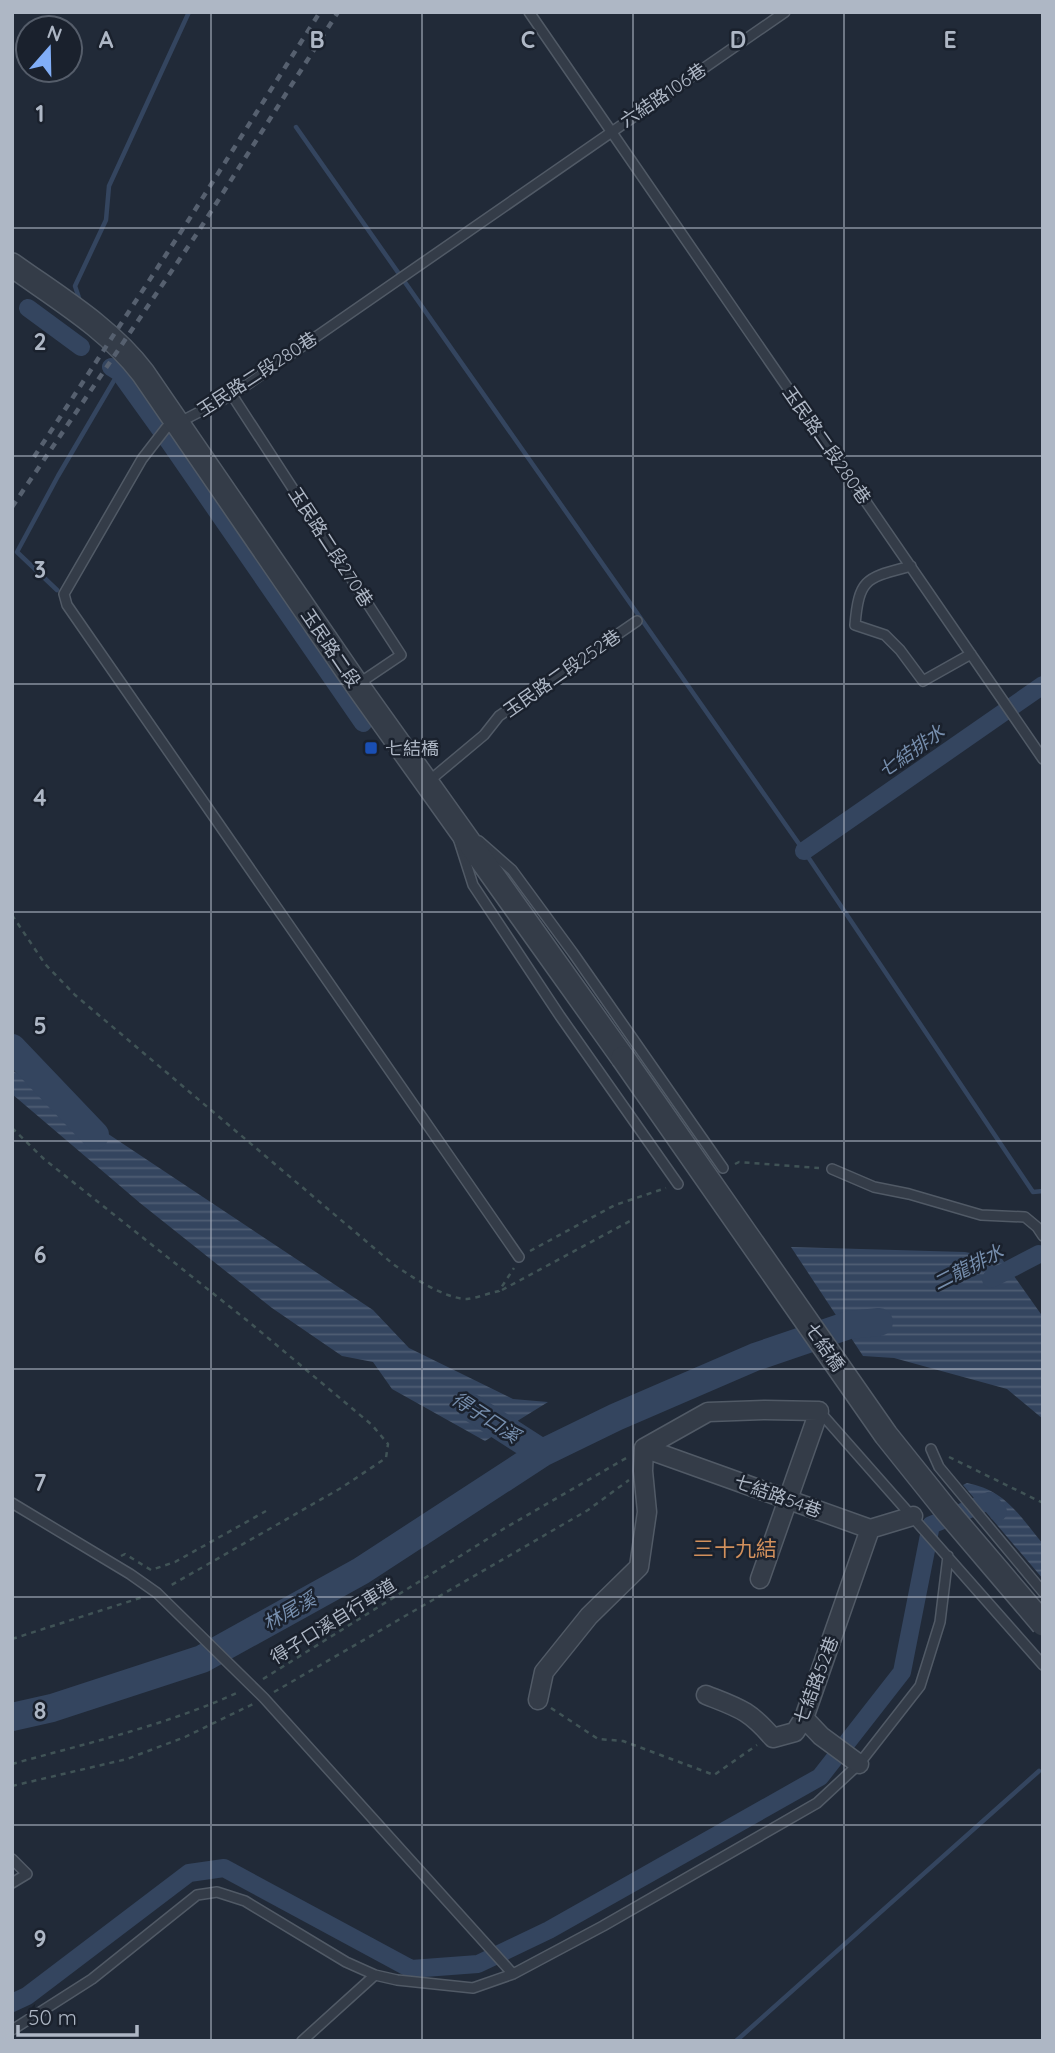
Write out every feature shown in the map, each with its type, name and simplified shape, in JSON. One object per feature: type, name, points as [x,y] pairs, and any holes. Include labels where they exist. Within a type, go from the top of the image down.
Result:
[{"type":"street","name":"玉民路二段","points":[[12,265],[128,353],[357,685],[623,1058]]},
{"type":"street","name":"七結橋","points":[[623,1058],[886,1435],[1043,1625]]},
{"type":"street","points":[[538,1700],[544,1671],[589,1616],[639,1567],[648,1512],[643,1471],[644,1448],[708,1412],[819,1411],[760,1579]]},
{"type":"street","name":"七結路54巷","points":[[644,1448],[870,1529]]},
{"type":"street","points":[[870,1529],[913,1516]]},
{"type":"street","name":"七結路52巷","points":[[706,1695],[746,1711],[758,1720],[773,1738],[795,1732],[804,1718],[870,1529]]},
{"type":"street","points":[[804,1718],[821,1736],[859,1764]]},
{"type":"lane","name":"玉民路二段280巷","points":[[529,12],[1043,759]]},
{"type":"lane","name":"六結路106巷","points":[[611,131],[785,12]]},
{"type":"lane","name":"玉民路二段280巷","points":[[519,1257],[67,605],[64,594],[142,458],[166,428],[232,395],[611,131]]},
{"type":"lane","name":"玉民路二段270巷","points":[[232,395],[401,654],[357,685]]},
{"type":"lane","points":[[911,566],[876,575],[863,585],[856,606],[855,625],[885,635],[923,681],[971,654]]},
{"type":"lane","name":"玉民路二段252巷","points":[[428,782],[484,735],[499,716],[637,621]]},
{"type":"lane","points":[[452,816],[512,870],[723,1168]]},
{"type":"lane","points":[[452,816],[473,885],[560,1016],[678,1184]]},
{"type":"lane","points":[[832,1169],[874,1187],[981,1215],[1025,1217],[1043,1236]]},
{"type":"lane","points":[[819,1411],[1043,1665]]},
{"type":"lane","points":[[931,1449],[939,1467],[1043,1592]]},
{"type":"lane","points":[[12,1503],[157,1592],[264,1698],[513,1974]]},
{"type":"lane","points":[[12,2030],[92,1979],[197,1895],[217,1892],[245,1901],[346,1962],[375,1975],[473,1988],[513,1974],[603,1926],[817,1803],[859,1764],[920,1686],[940,1622],[948,1556]]},
{"type":"lane","points":[[12,1859],[27,1874],[12,1883]]},
{"type":"lane","points":[[302,2041],[375,1975]]},
{"type":"path","points":[[12,915],[45,964],[75,995],[414,1279],[453,1296],[467,1299],[499,1291],[631,1222]]},
{"type":"path","points":[[12,1129],[44,1159],[372,1424],[388,1444],[386,1458],[341,1488],[157,1592],[12,1639]]},
{"type":"path","points":[[499,1291],[519,1257]]},
{"type":"path","name":"得子口溪自行車道","points":[[12,1764],[119,1735],[218,1701],[252,1686],[505,1528],[644,1448]]},
{"type":"path","points":[[931,1449],[1038,1500],[1043,1505]]},
{"type":"path","points":[[12,1786],[127,1759],[185,1737],[264,1698],[588,1510],[643,1471]]},
{"type":"path","points":[[121,1556],[125,1554],[151,1570],[175,1562],[266,1511]]},
{"type":"path","points":[[538,1700],[598,1740],[624,1741],[714,1775],[763,1741],[773,1738]]},
{"type":"water","points":[[12,1070],[373,1310],[409,1348],[513,1399],[548,1402],[485,1441],[392,1389],[373,1362],[342,1356],[272,1308],[140,1203],[12,1094]]},
{"type":"water","points":[[791,1247],[965,1252],[1002,1259],[1043,1317],[1043,1419],[1007,1389],[894,1358],[863,1356]]},
{"type":"water","points":[[967,1483],[992,1491],[1010,1505],[1043,1544],[1043,1579],[963,1485]]},
{"type":"waterway","points":[[80,301],[75,286],[106,220],[109,186],[189,12]]},
{"type":"waterway","points":[[296,127],[804,851],[1033,1192],[1043,1191]]},
{"type":"waterway","points":[[28,308],[81,347]]},
{"type":"waterway","points":[[111,367],[119,372],[170,443],[363,723]]},
{"type":"waterway","points":[[57,590],[17,552],[119,372]]},
{"type":"waterway","name":"七結排水","points":[[804,851],[1043,685]]},
{"type":"waterway","name":"得子口溪","points":[[12,1048],[95,1135]]},
{"type":"waterway","name":"二龍排水","points":[[991,1279],[1039,1254]]},
{"type":"waterway","name":"林尾溪","points":[[12,1717],[52,1708],[202,1659],[361,1571],[542,1453],[616,1417],[755,1357],[849,1325],[879,1322]]},
{"type":"waterway","name":"得子口溪","points":[[472,1408],[542,1453]]},
{"type":"waterway","points":[[12,2003],[27,1996],[189,1873],[224,1868],[411,1969],[478,1964],[549,1930],[820,1777],[902,1672],[931,1525],[989,1501],[998,1512]]},
{"type":"waterway","points":[[736,2041],[1039,1771]]},
{"type":"railway","points":[[34,457],[320,12]]},
{"type":"railway","points":[[12,507],[198,232],[338,12]]},
{"type":"place","name":"七結橋","points":[[371,748]]},
{"type":"district","name":"三十九結","points":[[735,1548]]}]
